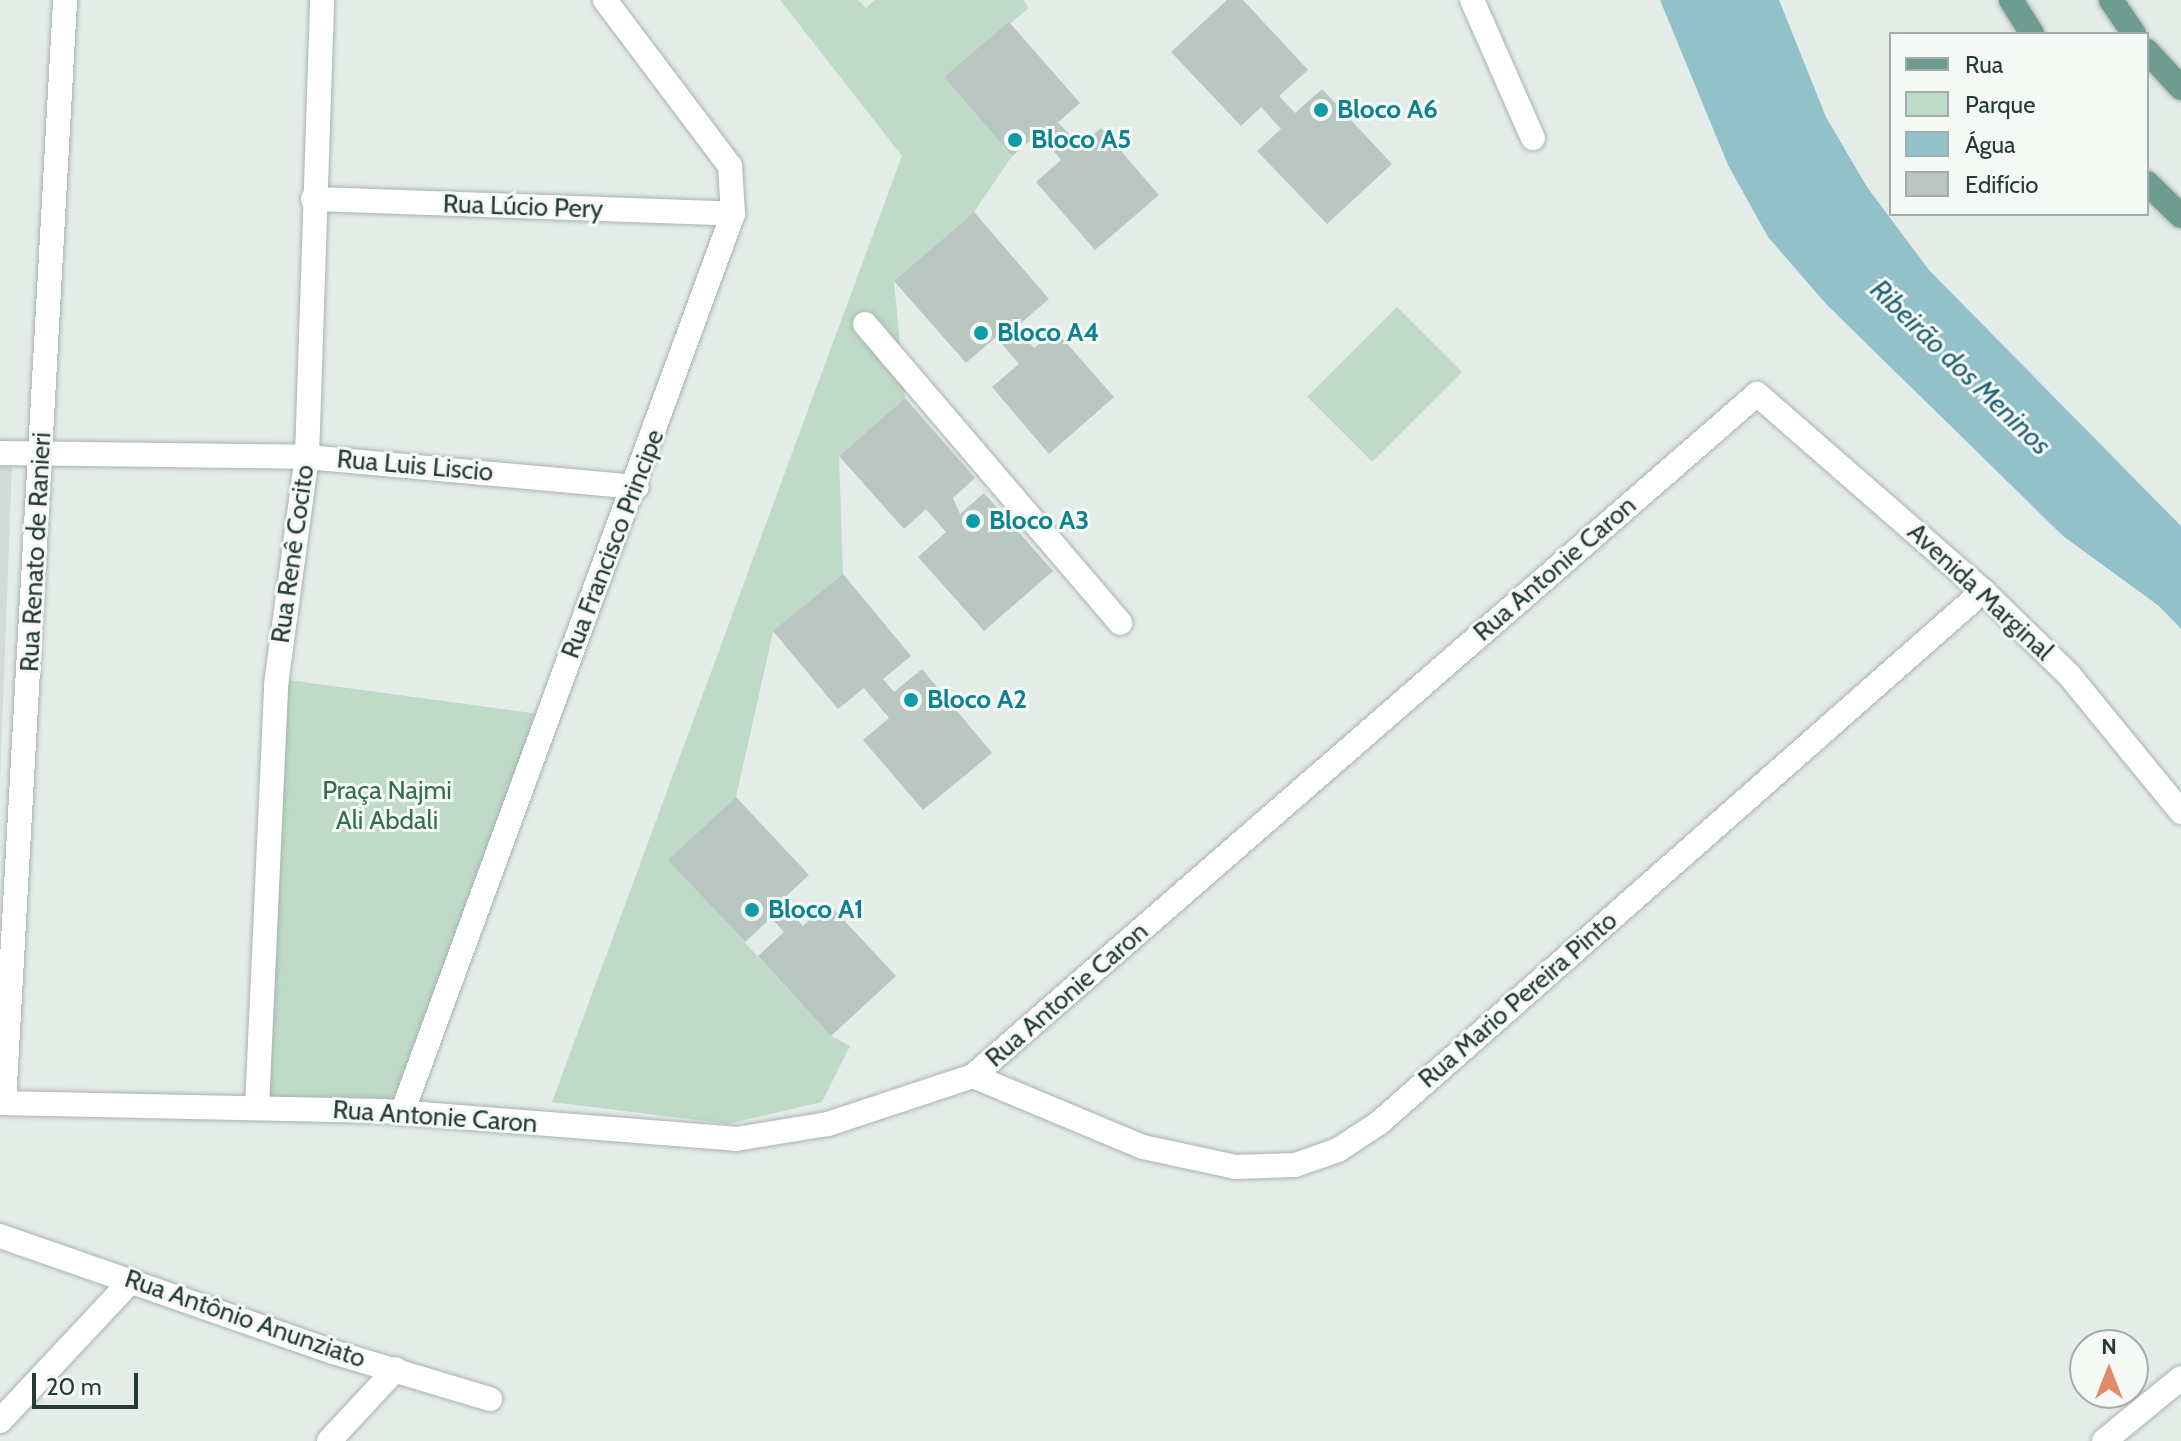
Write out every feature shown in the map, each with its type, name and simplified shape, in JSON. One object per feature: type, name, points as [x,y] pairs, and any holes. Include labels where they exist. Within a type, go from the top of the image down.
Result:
[{"type":"main road","points":[[2011,0],[2031,32]]},
{"type":"main road","points":[[2111,0],[2133,32]]},
{"type":"main road","points":[[2149,53],[2181,88]]},
{"type":"main road","points":[[2149,185],[2181,216]]},
{"type":"street","name":"Rua Renato de Ranieri","points":[[2,1103],[42,454],[65,0]]},
{"type":"street","name":"Rua Renê Cocito","points":[[257,1108],[276,685],[307,457],[313,199],[322,0]]},
{"type":"street","name":"Rua Francisco Principe","points":[[402,1113],[637,487],[733,214],[730,166],[605,0]]},
{"type":"street","points":[[1472,0],[1533,138]]},
{"type":"street","name":"Rua Lúcio Pery","points":[[313,199],[733,214]]},
{"type":"street","points":[[865,324],[1120,623]]},
{"type":"street","name":"Avenida Marginal","points":[[1757,394],[1983,591],[2069,675],[2181,812]]},
{"type":"street","name":"Rua Antonie Caron","points":[[2,1103],[402,1113],[736,1139],[828,1124],[973,1076],[1757,394]]},
{"type":"street","name":"Rua Luis Liscio","points":[[0,453],[307,457],[637,487]]},
{"type":"street","name":"Rua Mario Pereira Pinto","points":[[973,1076],[1143,1147],[1236,1167],[1295,1165],[1338,1150],[1379,1123],[1983,591]]},
{"type":"street","name":"Rua Antônio Anunziato","points":[[0,1236],[490,1399]]},
{"type":"street","points":[[0,1421],[131,1281]]},
{"type":"street","points":[[329,1441],[396,1369]]},
{"type":"street","points":[[2104,1441],[2181,1378]]},
{"type":"shaded area","points":[[0,466],[12,466],[0,780]]},
{"type":"green space","points":[[780,0],[858,0],[866,8],[875,0],[1023,0],[1029,8],[944,77],[1012,156],[974,212],[894,281],[905,398],[839,456],[843,574],[773,632],[736,797],[669,860],[831,1036],[850,1046],[822,1102],[728,1124],[552,1102],[902,156]]},
{"type":"green space","points":[[1397,307],[1462,372],[1372,462],[1307,397]]},
{"type":"green space","name":"Praça Najmi Ali Abdali","points":[[281,679],[539,714],[391,1108],[268,1102]]},
{"type":"water","name":"Ribeirão dos Meninos","points":[[1660,0],[1779,0],[1826,117],[1867,187],[1929,270],[2181,526],[2181,629],[2159,606],[2063,536],[1827,305],[1768,237],[1728,165]]},
{"type":"building","name":"Bloco A6","points":[[1227,0],[1243,0],[1308,70],[1279,96],[1295,113],[1322,89],[1392,164],[1327,224],[1257,151],[1281,129],[1261,107],[1241,126],[1171,52]]},
{"type":"building","name":"Bloco A5","points":[[1009,22],[1080,103],[1058,122],[1080,146],[1101,128],[1159,195],[1095,250],[1036,182],[1061,160],[1039,133],[1012,156],[944,77]]},
{"type":"building","name":"Bloco A4","points":[[974,212],[1049,299],[1016,327],[1034,348],[1055,330],[1114,397],[1049,454],[992,387],[1019,364],[996,337],[966,363],[894,281]]},
{"type":"building","name":"Bloco A3","points":[[905,398],[975,478],[953,498],[960,514],[984,493],[1053,571],[984,631],[918,557],[946,532],[926,509],[904,529],[839,456]]},
{"type":"building","name":"Bloco A2","points":[[843,574],[911,656],[883,679],[894,692],[922,669],[992,753],[923,810],[863,740],[889,718],[864,688],[838,709],[773,631]]},
{"type":"building","name":"Bloco A1","points":[[736,797],[809,875],[781,901],[803,926],[828,903],[896,976],[831,1036],[758,956],[784,932],[771,918],[745,942],[668,860]]},
{"type":"place","name":"Bloco A6","points":[[1321,110]]},
{"type":"place","name":"Bloco A5","points":[[1015,140]]},
{"type":"place","name":"Bloco A4","points":[[981,333]]},
{"type":"place","name":"Bloco A3","points":[[973,521]]},
{"type":"place","name":"Bloco A2","points":[[911,700]]},
{"type":"place","name":"Bloco A1","points":[[752,910]]}]
